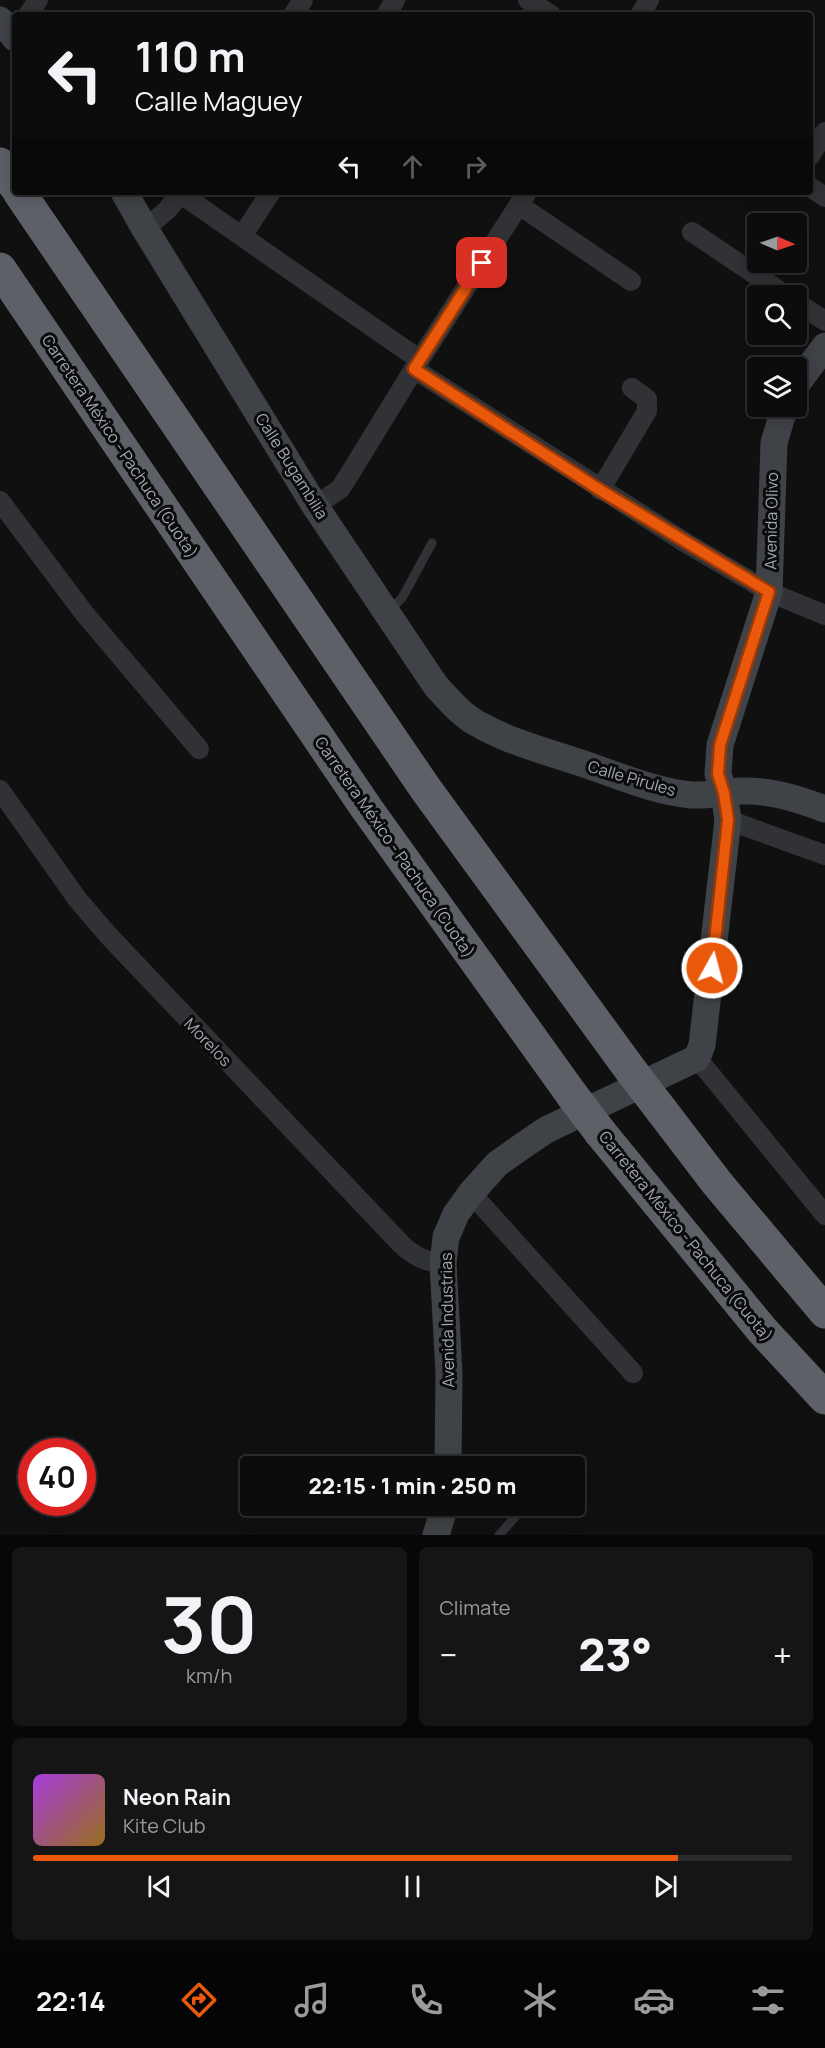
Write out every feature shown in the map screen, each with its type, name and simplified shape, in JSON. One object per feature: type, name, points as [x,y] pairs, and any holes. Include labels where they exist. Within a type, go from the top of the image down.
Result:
[{"type":"highway","points":[[0,164],[12,182]]},
{"type":"highway","points":[[21,195],[425,788],[662,1112],[717,1183],[825,1312]]},
{"type":"highway","name":"Carretera México - Pachuca (Cuota)","points":[[0,269],[367,809],[572,1095],[762,1330],[825,1398]]},
{"type":"street","points":[[28,12],[38,0]]},
{"type":"street","points":[[528,0],[546,12]]},
{"type":"street","points":[[813,151],[825,132]]},
{"type":"street","name":"Calle Bugambilia","points":[[126,195],[315,506],[436,686],[456,708],[479,725]]},
{"type":"street","points":[[145,230],[179,195]]},
{"type":"street","points":[[184,195],[417,364],[600,490],[769,592],[825,615]]},
{"type":"street","points":[[242,236],[269,195]]},
{"type":"street","points":[[315,506],[340,489],[523,198],[631,281]]},
{"type":"street","points":[[692,232],[771,285]]},
{"type":"street","points":[[807,309],[825,321]]},
{"type":"street","points":[[807,370],[825,346]]},
{"type":"street","points":[[600,490],[647,411],[647,399],[633,388]]},
{"type":"street","name":"Avenida Olivo","points":[[697,1058],[704,1030],[728,820],[724,793],[718,774],[720,745],[769,592],[774,443],[782,417]]},
{"type":"street","points":[[0,501],[84,613],[199,749]]},
{"type":"street","name":"Calle Pirules","points":[[479,725],[517,742],[652,787],[691,795],[766,791],[825,809]]},
{"type":"street","name":"Morelos","points":[[0,790],[78,900],[134,964],[401,1244],[421,1259],[430,1263],[443,1263]]},
{"type":"street","points":[[728,820],[825,855]]},
{"type":"street","points":[[697,1058],[825,1215]]},
{"type":"street","name":"Avenida Industrias","points":[[448,1456],[449,1373],[443,1263],[446,1237],[456,1214],[497,1164],[546,1130],[697,1058]]},
{"type":"street","points":[[471,1193],[633,1373]]},
{"type":"lane","points":[[388,612],[402,598],[432,543]]},
{"type":"lane","points":[[499,1535],[516,1516]]},
{"type":"route","points":[[482,263],[414,369],[600,490],[769,592],[720,745],[718,774],[724,793],[728,820],[712,968]]}]
